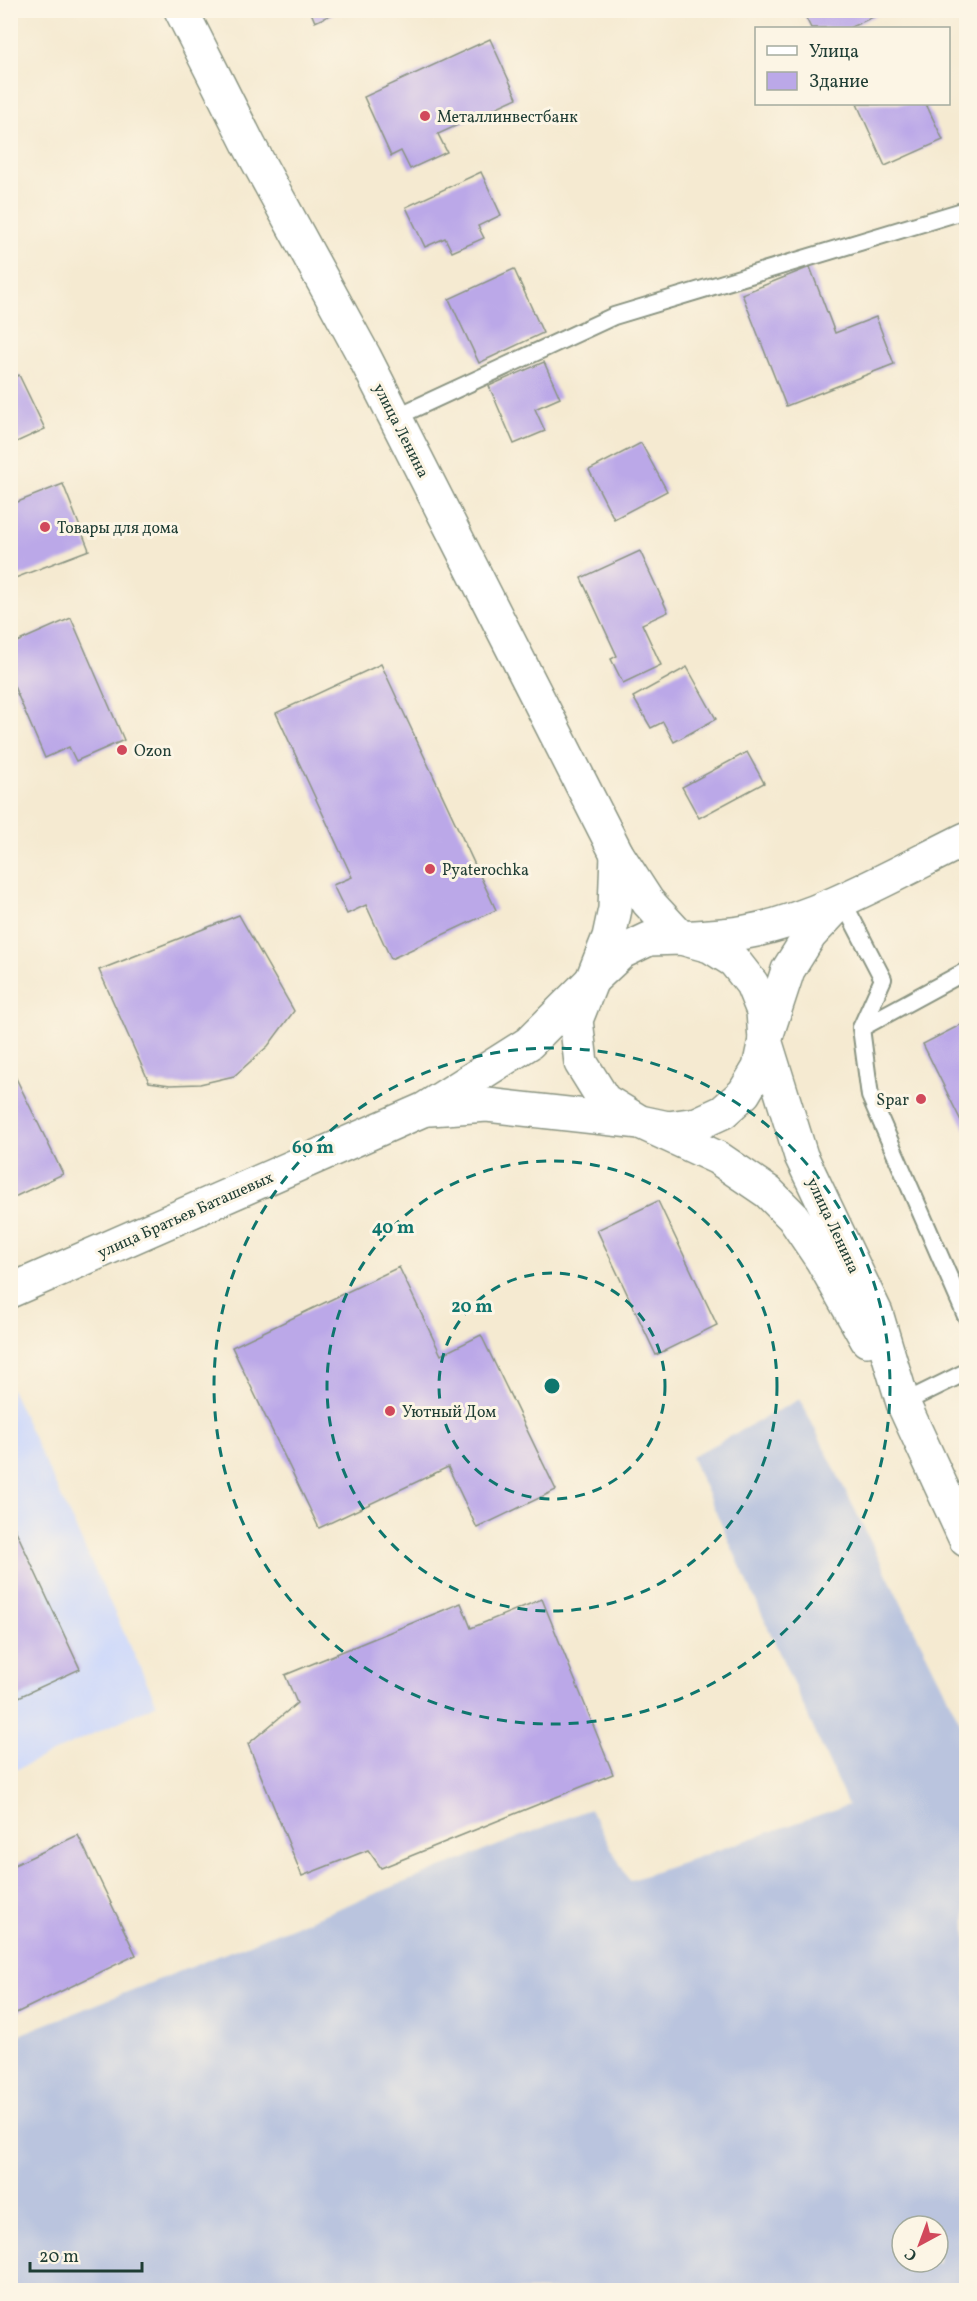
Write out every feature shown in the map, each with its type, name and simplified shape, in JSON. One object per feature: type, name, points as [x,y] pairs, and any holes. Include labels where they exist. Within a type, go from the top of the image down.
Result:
[{"type":"street","name":"улица Ленина","points":[[181,10],[250,147],[396,417],[617,854],[648,902],[681,938]]},
{"type":"street","points":[[681,938],[746,932],[793,918],[842,900],[966,838]]},
{"type":"street","name":"улица Ленина","points":[[591,980],[609,937],[615,909],[617,854]]},
{"type":"street","points":[[765,1040],[788,970],[810,935],[842,900]]},
{"type":"street","name":"улица Ленина","points":[[591,980],[622,952],[649,939],[681,938],[710,946],[734,962],[752,984],[763,1011],[765,1040],[801,1156],[876,1313],[899,1394],[966,1540]]},
{"type":"street","name":"улица Братьев Баташевых","points":[[10,1291],[425,1110],[529,1043],[591,980]]},
{"type":"street","name":"улица Братьев Баташевых","points":[[591,980],[576,1020],[580,1063],[604,1100],[640,1122],[718,1158],[768,1192],[793,1217],[822,1260],[899,1394]]},
{"type":"street","name":"улица Братьев Баташевых","points":[[425,1110],[487,1105],[640,1122],[668,1128],[697,1124],[723,1112],[744,1093],[759,1068],[765,1040]]},
{"type":"lane","points":[[396,417],[614,316],[966,210]]},
{"type":"lane","points":[[842,900],[883,979],[861,1028],[870,1096],[966,1316]]},
{"type":"lane","points":[[861,1028],[966,971]]},
{"type":"lane","points":[[899,1394],[966,1372]]},
{"type":"shaded area","points":[[10,1387],[157,1704],[11,1772],[10,1772]]},
{"type":"shaded area","points":[[800,1399],[966,1734],[966,2290],[11,2290],[11,2038],[590,1809],[629,1881],[848,1805],[691,1457]]},
{"type":"building","points":[[310,10],[331,10],[333,14],[315,22]]},
{"type":"building","points":[[802,10],[888,10],[851,27],[810,27]]},
{"type":"building","name":"Металлинвестбанк","points":[[490,39],[517,98],[438,134],[447,152],[410,169],[401,151],[391,156],[364,97]]},
{"type":"building","points":[[857,105],[926,105],[943,140],[885,166]]},
{"type":"building","points":[[481,172],[501,215],[478,226],[484,238],[452,252],[445,238],[425,247],[406,207]]},
{"type":"building","points":[[810,267],[835,333],[876,317],[894,364],[786,406],[742,294]]},
{"type":"building","points":[[514,269],[543,333],[479,363],[449,299]]},
{"type":"building","points":[[544,362],[560,398],[535,409],[545,431],[514,444],[489,386]]},
{"type":"building","points":[[19,375],[45,429],[10,445],[10,379]]},
{"type":"building","points":[[641,443],[667,491],[614,519],[589,470]]},
{"type":"building","name":"Товары для дома","points":[[63,484],[89,550],[10,580],[10,505]]},
{"type":"building","points":[[640,551],[668,612],[642,624],[661,665],[623,683],[611,659],[617,656],[581,578]]},
{"type":"building","points":[[71,618],[124,740],[76,761],[69,747],[45,758],[10,677],[10,645]]},
{"type":"building","points":[[381,664],[496,910],[391,959],[366,905],[347,914],[333,885],[352,877],[276,713]]},
{"type":"building","points":[[687,667],[716,719],[674,742],[663,722],[651,728],[633,697]]},
{"type":"building","points":[[747,752],[764,783],[699,818],[682,787]]},
{"type":"building","points":[[239,915],[294,1011],[268,1046],[234,1076],[200,1084],[170,1085],[149,1082],[99,970]]},
{"type":"building","points":[[966,1022],[966,1131],[923,1044]]},
{"type":"building","points":[[10,1066],[63,1174],[10,1199]]},
{"type":"building","points":[[658,1201],[717,1325],[656,1355],[597,1230]]},
{"type":"building","name":"Уютный Дом","points":[[399,1267],[441,1355],[481,1335],[556,1490],[477,1528],[448,1467],[319,1528],[232,1347]]},
{"type":"building","points":[[10,1518],[80,1669],[10,1701]]},
{"type":"building","points":[[542,1599],[613,1774],[381,1868],[368,1850],[302,1876],[248,1744],[297,1703],[285,1675],[461,1603],[471,1628]]},
{"type":"building","points":[[78,1835],[136,1955],[10,2016],[10,1867]]},
{"type":"place","name":"Металлинвестбанк","points":[[425,116]]},
{"type":"place","name":"Товары для дома","points":[[45,527]]},
{"type":"place","name":"Ozon","points":[[122,750]]},
{"type":"place","name":"Pyaterochka","points":[[430,869]]},
{"type":"place","name":"Spar","points":[[921,1099]]},
{"type":"place","name":"Уютный Дом","points":[[390,1411]]}]
